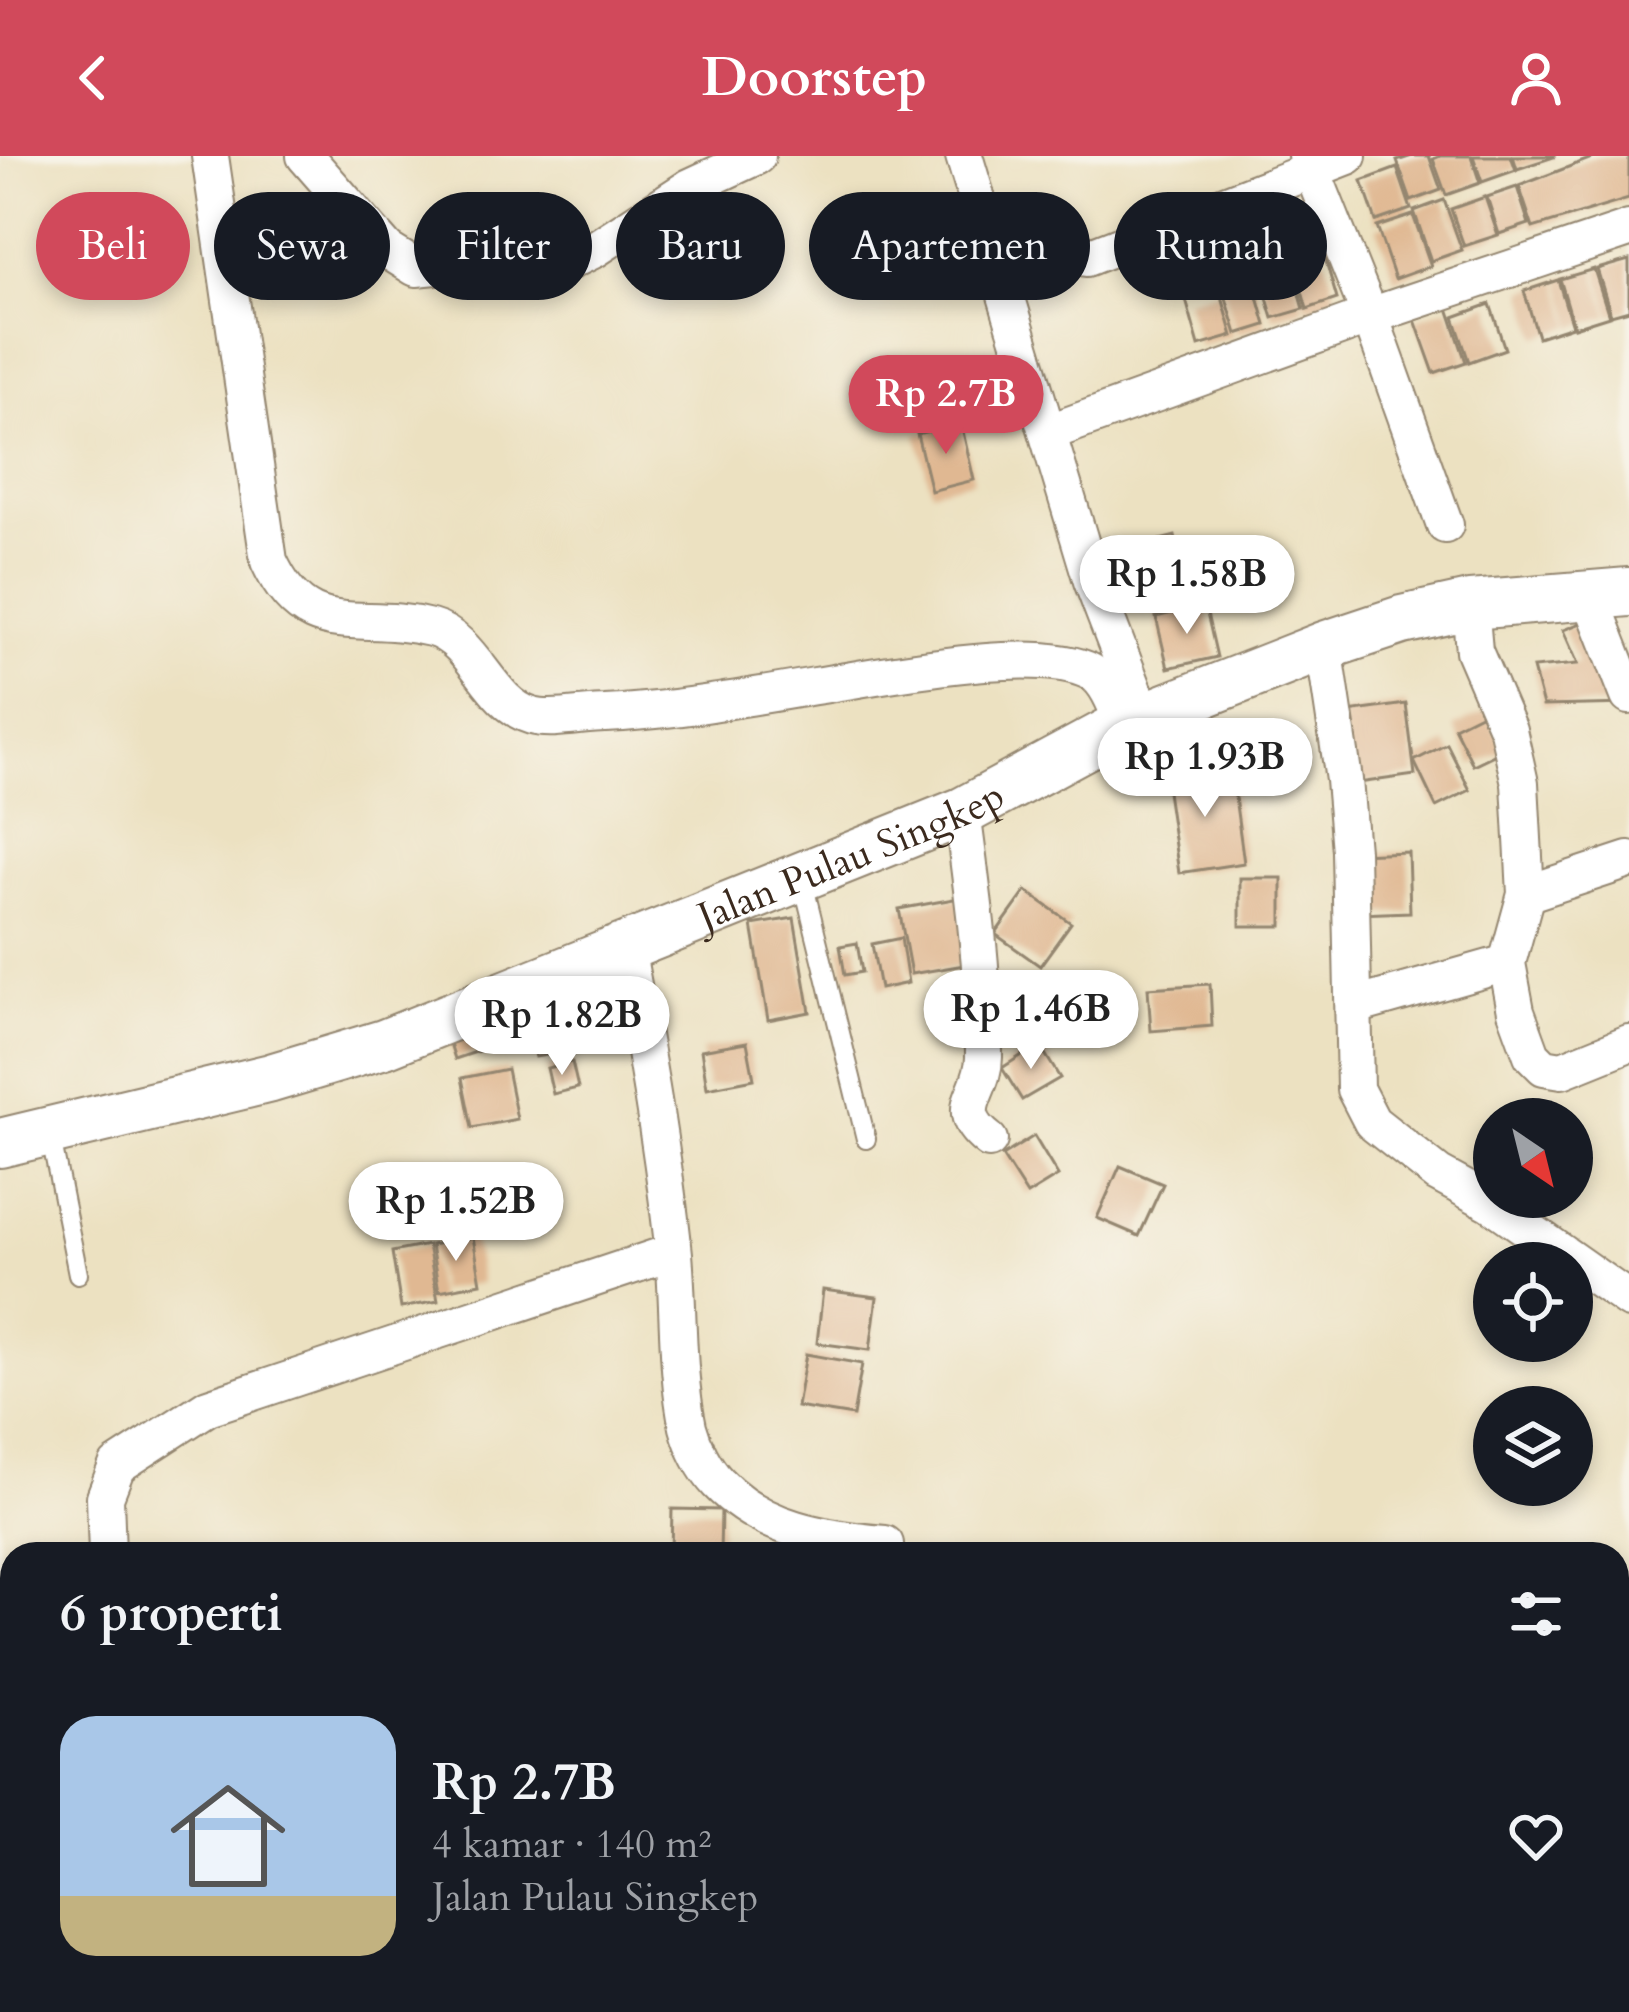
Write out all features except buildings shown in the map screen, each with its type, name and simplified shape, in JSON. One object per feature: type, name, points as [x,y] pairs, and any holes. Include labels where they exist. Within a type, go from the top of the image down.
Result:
[{"type":"street","points":[[210,156],[269,561],[283,592],[311,616],[436,629],[472,657],[502,697],[533,717],[653,712],[965,663],[1057,662],[1094,673],[1134,722]]},
{"type":"street","points":[[305,156],[387,250],[416,268],[505,259],[560,266],[595,249],[690,187],[757,156]]},
{"type":"street","points":[[964,156],[1134,722]]},
{"type":"street","points":[[1090,256],[1309,162],[1348,156]]},
{"type":"street","points":[[1309,162],[1444,525]]},
{"type":"street","points":[[1050,432],[1370,316],[1629,230]]},
{"type":"street","points":[[1609,593],[1629,696]]},
{"type":"street","name":"Jalan Pulau Singkep","points":[[0,1143],[271,1078],[384,1044],[962,812],[1134,722],[1324,646],[1402,620],[1470,605],[1609,593]]},
{"type":"street","points":[[1470,605],[1474,651],[1508,730],[1520,783],[1526,894],[1507,963],[1516,1011],[1532,1055],[1544,1067],[1562,1070],[1629,1043]]},
{"type":"street","points":[[1324,646],[1345,780],[1355,1089],[1372,1122],[1438,1174],[1491,1203],[1629,1300]]},
{"type":"street","points":[[962,812],[981,948],[984,1038],[984,1073],[969,1097],[973,1124],[989,1140]]},
{"type":"street","points":[[1526,894],[1629,860]]},
{"type":"street","points":[[626,947],[652,1089],[674,1252],[688,1428],[718,1484],[774,1523],[829,1539],[863,1542]]},
{"type":"street","points":[[1355,1006],[1507,963]]},
{"type":"street","points":[[106,1542],[105,1497],[117,1466],[208,1407],[674,1252]]},
{"type":"lane","points":[[802,878],[866,1139]]},
{"type":"lane","points":[[50,1133],[78,1274]]}]
